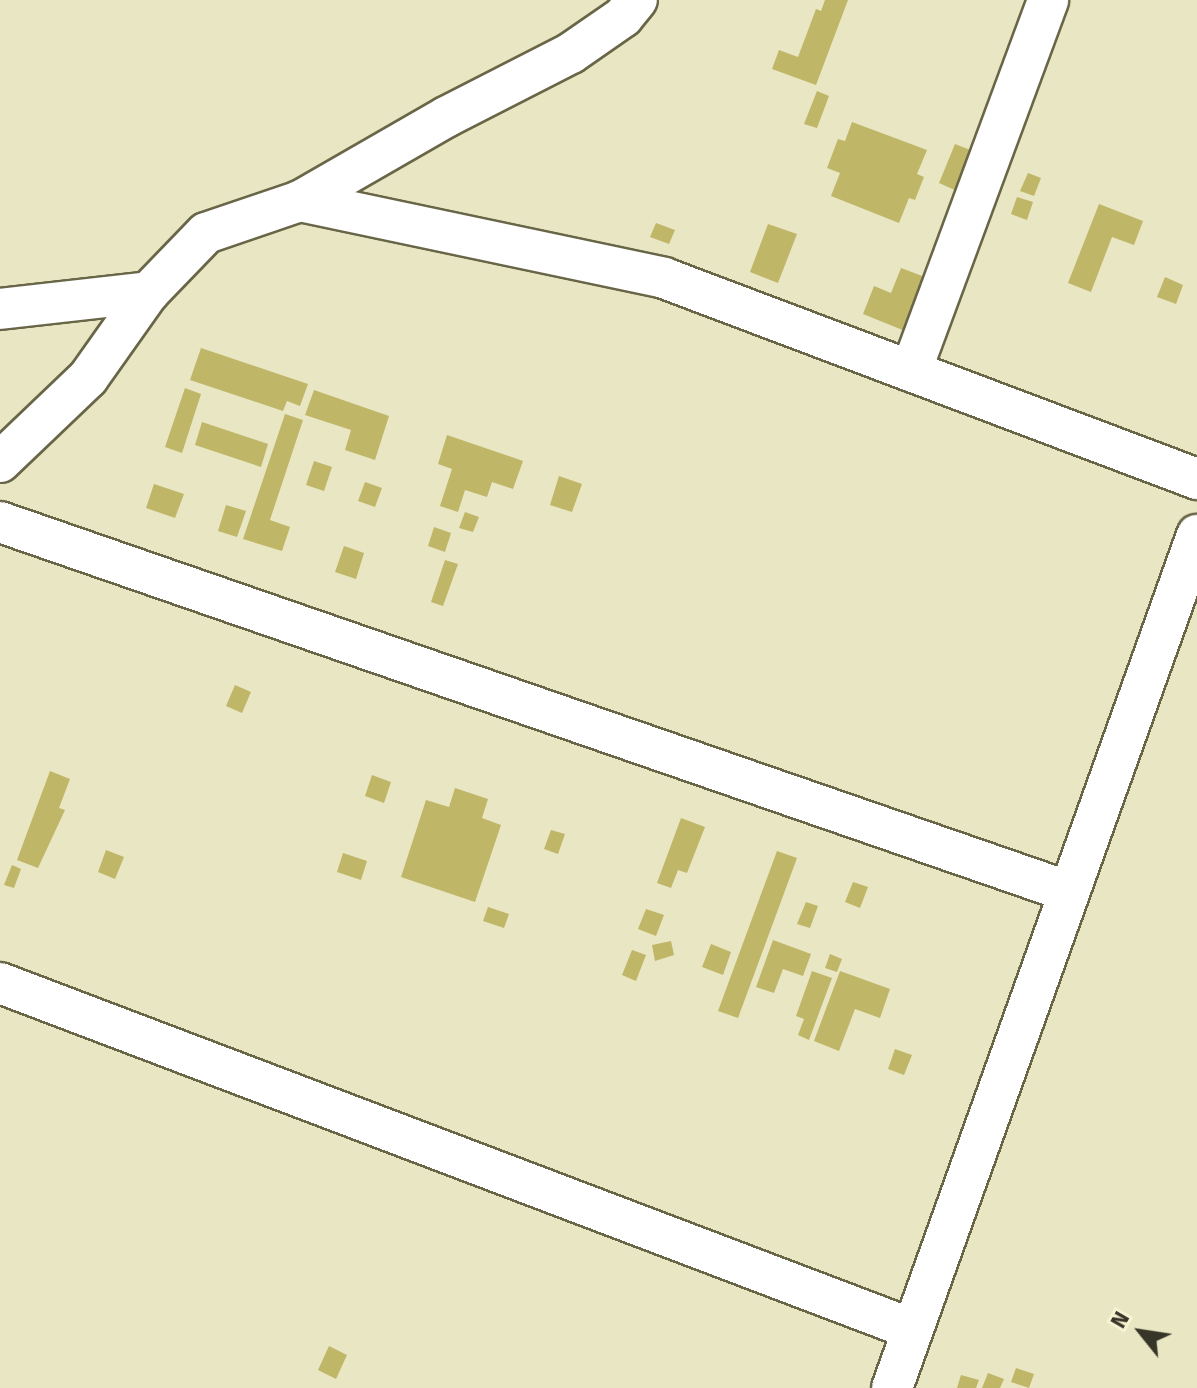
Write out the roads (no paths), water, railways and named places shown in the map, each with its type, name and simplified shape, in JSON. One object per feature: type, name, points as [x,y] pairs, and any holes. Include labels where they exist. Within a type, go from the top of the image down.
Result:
[{"type":"street","points":[[0,462],[88,378],[149,292],[206,233],[300,201],[446,117],[571,53],[623,17],[637,0]]},
{"type":"street","points":[[911,371],[1048,0]]},
{"type":"street","points":[[300,201],[664,278],[1197,479]]},
{"type":"street","points":[[0,309],[149,292]]},
{"type":"street","points":[[0,522],[1067,891]]},
{"type":"street","points":[[892,1388],[1067,891],[1197,535]]},
{"type":"street","points":[[0,983],[912,1329]]}]
